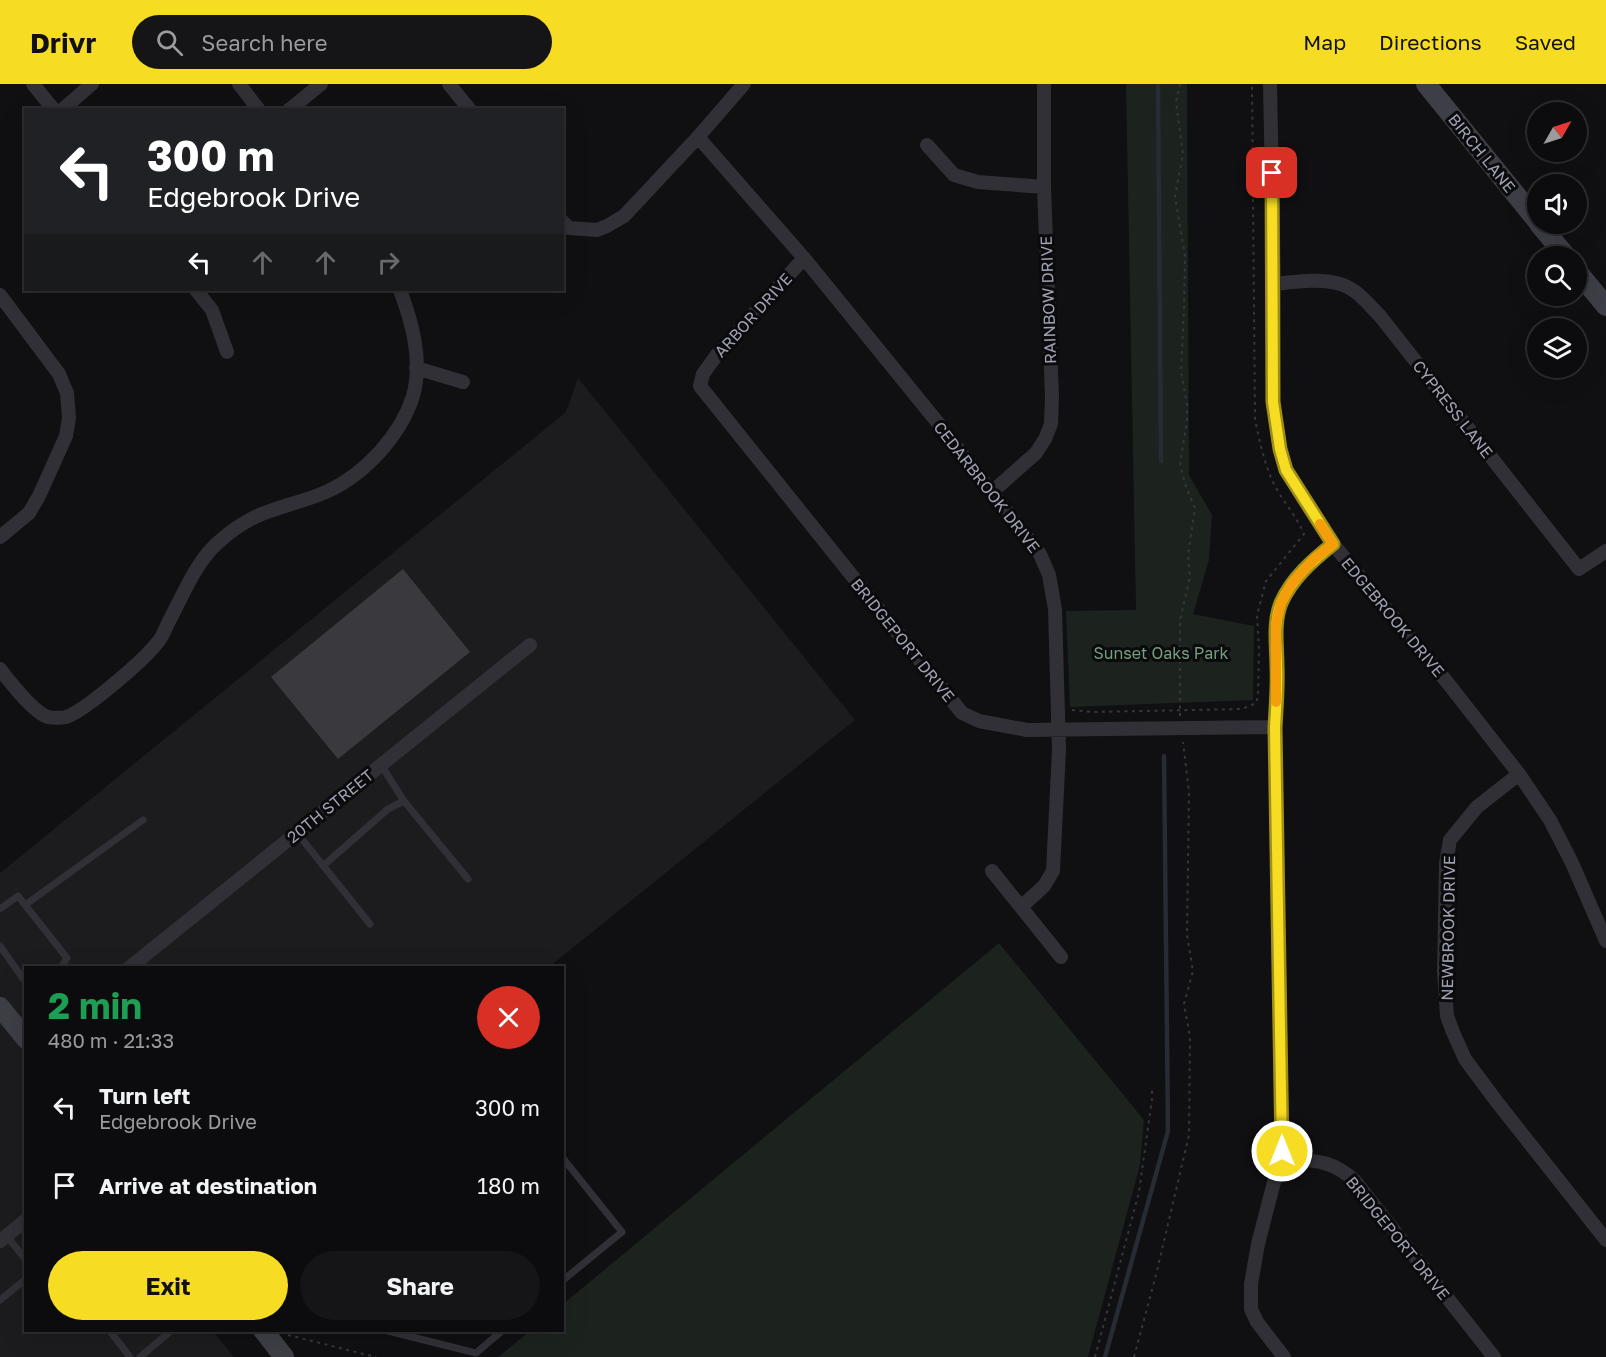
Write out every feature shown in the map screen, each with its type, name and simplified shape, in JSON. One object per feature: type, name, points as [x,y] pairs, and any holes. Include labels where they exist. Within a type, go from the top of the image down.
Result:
[{"type":"street","points":[[33,84],[52,108]]},
{"type":"street","points":[[64,108],[92,84]]},
{"type":"street","points":[[238,84],[257,108]]},
{"type":"street","points":[[291,108],[321,84]]},
{"type":"street","points":[[449,84],[468,108]]},
{"type":"street","points":[[564,223],[569,228],[597,230],[624,216],[744,84]]},
{"type":"street","name":"RAINBOW DRIVE","points":[[992,492],[1036,453],[1051,424],[1044,187],[1044,84]]},
{"type":"street","name":"EDGEBROOK DRIVE","points":[[1270,84],[1274,284],[1273,402],[1280,449],[1286,470],[1333,544],[1519,774],[1550,820],[1572,863],[1606,941]]},
{"type":"street","name":"BIRCH LANE","points":[[1426,84],[1527,209]]},
{"type":"street","name":"CEDARBROOK DRIVE","points":[[698,137],[804,258],[992,492],[1040,554],[1049,575],[1055,609],[1059,730],[1053,871],[1044,886],[1021,907]]},
{"type":"street","points":[[927,145],[954,175],[978,182],[1044,187]]},
{"type":"street","name":"BIRCH LANE","points":[[1547,234],[1558,246]]},
{"type":"street","name":"ARBOR DRIVE","points":[[703,374],[716,356],[804,258]]},
{"type":"street","name":"CYPRESS LANE","points":[[1274,284],[1308,281],[1341,284],[1361,297],[1380,316],[1579,569],[1606,551]]},
{"type":"street","points":[[1587,283],[1606,306]]},
{"type":"street","points":[[197,291],[212,310],[227,352]]},
{"type":"street","points":[[0,669],[27,701],[47,717],[65,717],[82,708],[131,669],[158,643],[204,558],[220,541],[256,516],[326,493],[358,473],[385,446],[397,429],[413,395],[416,368],[411,318],[400,291]]},
{"type":"street","points":[[0,295],[59,374],[66,393],[69,418],[66,436],[39,496],[29,513],[0,537]]},
{"type":"street","points":[[416,368],[463,382]]},
{"type":"street","name":"BRIDGEPORT DRIVE","points":[[703,374],[700,386],[962,713],[979,721],[1027,730],[1275,728]]},
{"type":"street","points":[[1284,1357],[1257,1322],[1251,1308],[1251,1284],[1258,1244],[1282,1151],[1275,728],[1276,624],[1281,603],[1292,583],[1314,559],[1333,544]]},
{"type":"street","name":"20TH STREET","points":[[131,966],[530,645]]},
{"type":"street","name":"NEWBROOK DRIVE","points":[[1519,774],[1477,807],[1450,840],[1446,863],[1444,961],[1447,1016],[1465,1059],[1606,1240]]},
{"type":"street","points":[[992,871],[1062,957]]},
{"type":"street","points":[[0,1007],[24,1037]]},
{"type":"street","name":"BRIDGEPORT DRIVE","points":[[1280,1158],[1327,1162],[1345,1172],[1355,1181],[1494,1357]]},
{"type":"street","points":[[2,1238],[24,1222]]},
{"type":"street","points":[[266,1335],[284,1357]]},
{"type":"lane","points":[[381,765],[404,801],[468,879]]},
{"type":"lane","points":[[323,866],[388,809],[404,801]]},
{"type":"lane","points":[[25,905],[143,820]]},
{"type":"lane","points":[[297,833],[370,924]]},
{"type":"lane","points":[[0,909],[18,896],[67,958],[62,966]]},
{"type":"lane","points":[[0,946],[24,980]]},
{"type":"lane","points":[[564,1160],[622,1232],[564,1279]]},
{"type":"lane","points":[[2,1238],[24,1258]]},
{"type":"lane","points":[[0,1300],[24,1282]]},
{"type":"lane","points":[[111,1332],[130,1357]]},
{"type":"lane","points":[[140,1357],[170,1332]]},
{"type":"lane","points":[[392,1332],[476,1353],[501,1332]]},
{"type":"path","points":[[1068,704],[1072,710],[1092,712],[1242,709],[1256,704],[1258,698],[1257,615],[1266,581],[1304,534],[1298,520],[1275,485],[1263,456],[1255,420],[1252,84]]},
{"type":"path","points":[[1095,1357],[1139,1192],[1152,1086]]},
{"type":"path","points":[[266,1335],[278,1332],[376,1357]]},
{"type":"shaded area","points":[[578,378],[855,720],[550,966],[24,966],[24,1332],[214,1332],[234,1357],[0,1357],[0,873],[566,412]]},
{"type":"green space","name":"Sunset Oaks Park","points":[[1126,84],[1187,84],[1189,475],[1212,515],[1209,560],[1193,614],[1254,626],[1253,700],[1070,707],[1066,611],[1136,610]]},
{"type":"green space","points":[[999,943],[1144,1120],[1140,1165],[1088,1357],[498,1357],[529,1332],[564,1332],[564,1303]]},
{"type":"building","points":[[403,569],[470,652],[338,759],[271,677]]},
{"type":"waterway","points":[[1158,84],[1161,461]]},
{"type":"waterway","points":[[1105,1357],[1168,1131],[1164,756]]},
{"type":"slow traffic","points":[[1276,702],[1276,624],[1281,603],[1292,583],[1314,559],[1333,544],[1320,524]]},
{"type":"route","points":[[1272,173],[1273,402],[1280,449],[1286,470],[1333,544],[1314,559],[1292,583],[1281,603],[1276,624],[1275,728],[1282,1151]]}]
